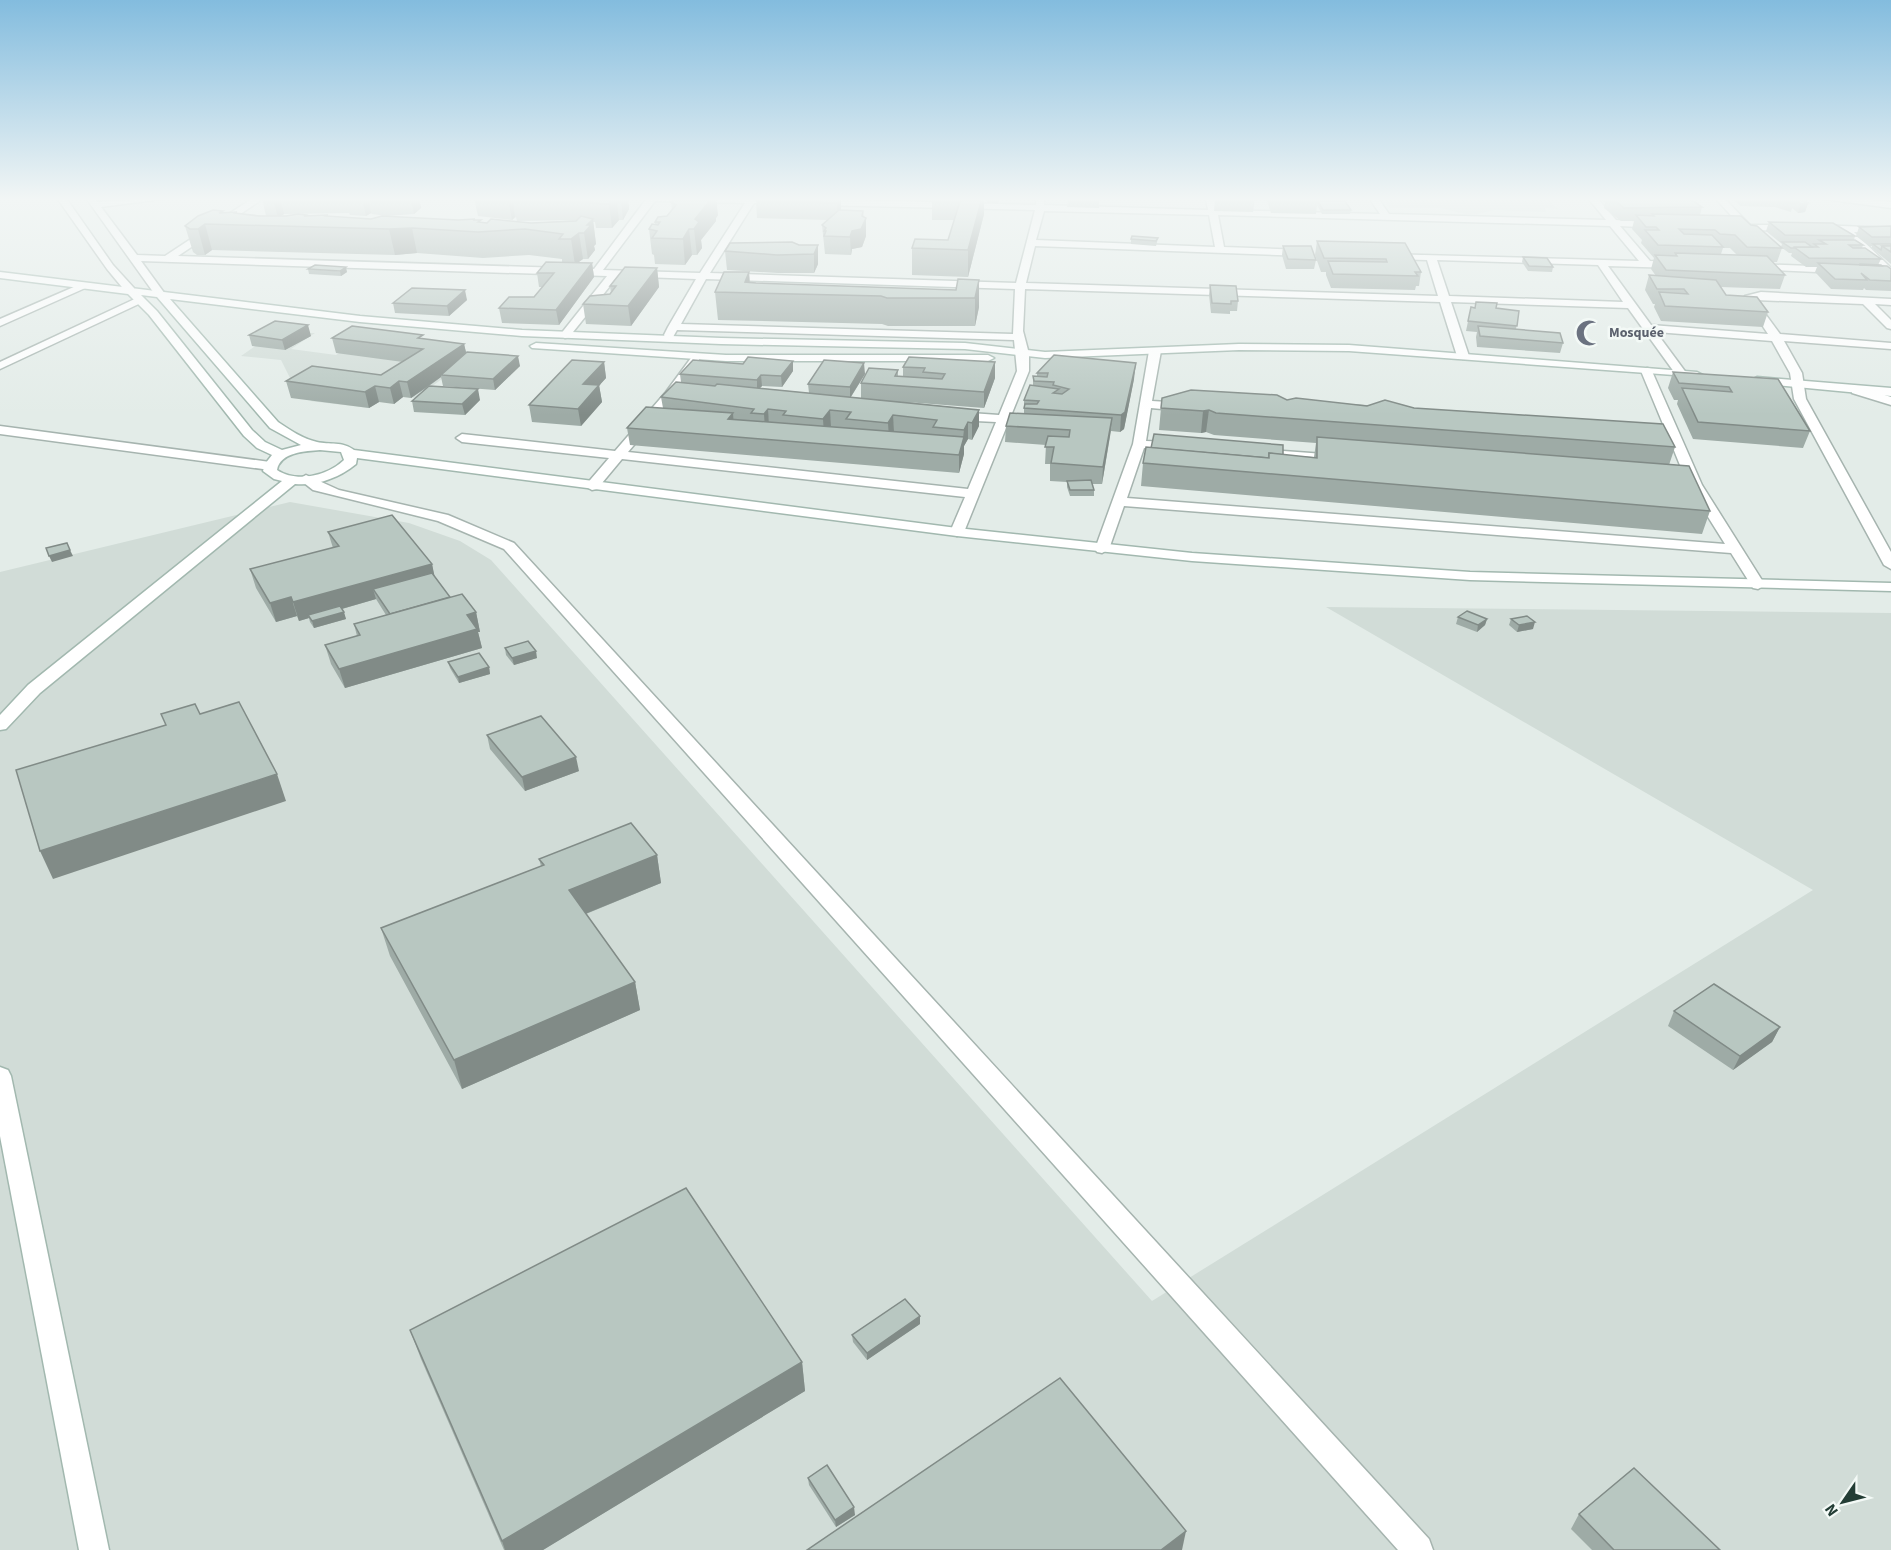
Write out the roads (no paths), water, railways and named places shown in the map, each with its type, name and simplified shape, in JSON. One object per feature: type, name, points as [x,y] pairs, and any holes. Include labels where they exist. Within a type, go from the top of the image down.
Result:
[{"type":"street","points":[[113,270],[153,313],[248,433],[261,445],[281,455]]},
{"type":"street","points":[[143,270],[164,298],[274,425],[291,436],[315,446]]},
{"type":"street","points":[[520,270],[1631,305]]},
{"type":"street","points":[[666,339],[706,270]]},
{"type":"street","points":[[957,532],[1020,380],[1023,354],[1019,337],[1020,286],[1024,270]]},
{"type":"street","points":[[1435,270],[1464,356]]},
{"type":"street","points":[[1606,270],[1681,374]]},
{"type":"street","points":[[1795,270],[1801,276]]},
{"type":"street","points":[[1836,270],[1849,271]]},
{"type":"street","points":[[1869,272],[1891,273]]},
{"type":"street","points":[[564,335],[615,273]]},
{"type":"street","points":[[0,275],[130,290],[164,298],[494,342],[698,357],[964,359],[1023,354],[1081,355],[1239,347],[1312,347],[1464,356],[1704,376]]},
{"type":"street","points":[[0,283],[140,300],[164,298],[409,324],[564,335],[964,346],[1023,354]]},
{"type":"street","points":[[1810,284],[1828,299]]},
{"type":"street","points":[[0,323],[87,285]]},
{"type":"street","points":[[1891,303],[1750,296],[1750,300],[1776,337],[1796,373],[1800,399],[1891,565]]},
{"type":"street","points":[[0,366],[140,300]]},
{"type":"street","points":[[1866,301],[1891,326]]},
{"type":"street","points":[[673,327],[1019,337]]},
{"type":"street","points":[[1648,328],[1891,346]]},
{"type":"street","points":[[1102,549],[1139,444],[1155,351]]},
{"type":"street","points":[[592,486],[676,396],[698,357]]},
{"type":"street","points":[[1647,371],[1677,440],[1689,485],[1758,585]]},
{"type":"street","points":[[1739,379],[1891,392]]},
{"type":"street","points":[[1856,390],[1891,401]]},
{"type":"street","points":[[1146,404],[1193,407]]},
{"type":"street","points":[[943,415],[1003,419]]},
{"type":"street","points":[[0,430],[270,466]]},
{"type":"street","points":[[1630,437],[1677,440]]},
{"type":"street","points":[[462,438],[973,494]]},
{"type":"street","points":[[1139,444],[1186,447]]},
{"type":"street","points":[[270,466],[281,455],[315,446],[337,447],[350,453],[402,461],[1102,549],[1376,571],[1758,585],[1891,587]]},
{"type":"street","points":[[1246,452],[1352,460]]},
{"type":"street","points":[[0,725],[34,689],[299,479],[331,474],[341,469],[351,461],[350,453]]},
{"type":"street","points":[[341,469],[402,461]]},
{"type":"street","points":[[270,466],[270,471],[275,475],[299,479],[335,493],[443,518],[509,546],[1418,1550]]},
{"type":"street","points":[[1120,502],[1734,549]]},
{"type":"street","points":[[0,1076],[94,1550]]},
{"type":"place","name":"Mosquée","points":[[1589,333]]}]
